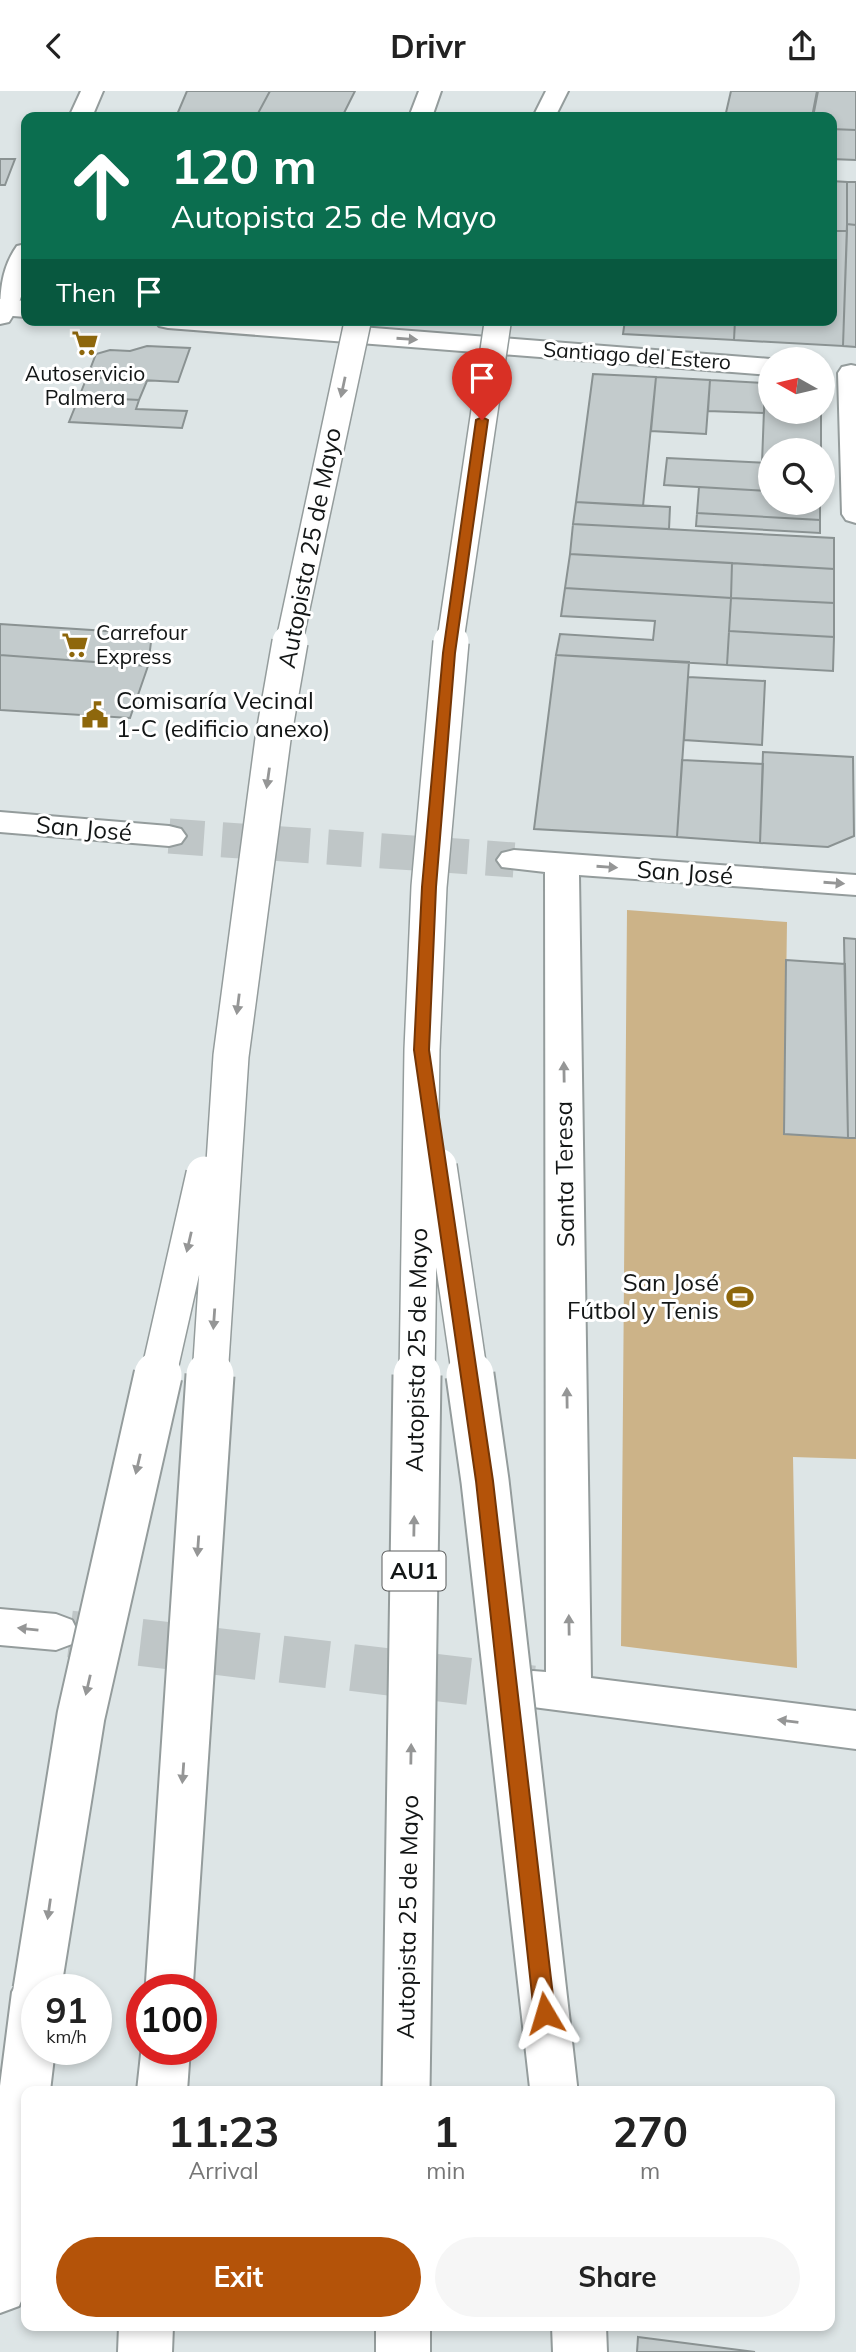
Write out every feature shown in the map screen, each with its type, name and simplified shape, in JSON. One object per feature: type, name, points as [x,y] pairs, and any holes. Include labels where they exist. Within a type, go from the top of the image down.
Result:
[{"type":"main road","points":[[83,112],[92,91]]},
{"type":"main road","points":[[423,112],[430,91]]},
{"type":"main road","points":[[545,112],[550,91]]},
{"type":"main road","points":[[546,112],[557,91]]},
{"type":"main road","points":[[7,310],[21,267]]},
{"type":"main road","name":"Santiago del Estero","points":[[245,326],[758,366]]},
{"type":"main road","name":"Autopista 25 de Mayo","points":[[170,1974],[231,1056],[273,739],[293,622],[357,326]]},
{"type":"main road","name":"Autopista 25 de Mayo","points":[[406,2086],[422,1050],[429,887],[449,653],[497,326]]},
{"type":"main road","points":[[835,372],[854,373],[856,514]]},
{"type":"main road","name":"San José","points":[[0,823],[169,836]]},
{"type":"main road","name":"San José","points":[[514,860],[856,885]]},
{"type":"main road","name":"Santa Teresa","points":[[562,864],[551,1691],[856,1730]]},
{"type":"main road","points":[[422,1050],[485,1481],[553,2086]]},
{"type":"main road","points":[[40,1974],[81,1716],[231,1056]]},
{"type":"main road","points":[[0,1627],[56,1632]]},
{"type":"main road","points":[[25,2086],[28,2065]]},
{"type":"main road","points":[[162,2086],[164,2065]]},
{"type":"main road","points":[[0,2288],[21,2119]]},
{"type":"main road","points":[[145,2352],[146,2331]]},
{"type":"main road","points":[[403,2331],[403,2352]]},
{"type":"main road","points":[[579,2331],[580,2352]]},
{"type":"shaded area","name":"San José Fútbol y Tenis","points":[[627,910],[787,922],[784,1134],[856,1138],[856,1459],[793,1457],[797,1668],[621,1646]]},
{"type":"building","points":[[187,91],[270,91],[259,112],[178,112]]},
{"type":"building","points":[[270,91],[355,91],[344,112],[259,112]]},
{"type":"building","points":[[731,91],[817,91],[813,112],[726,112]]},
{"type":"building","points":[[818,91],[856,91],[856,130],[837,129],[837,112],[814,112]]},
{"type":"building","points":[[837,129],[856,130],[856,160],[837,159]]},
{"type":"building","points":[[0,159],[15,159],[5,185],[0,185]]},
{"type":"building","points":[[837,181],[847,182],[847,231],[837,231]]},
{"type":"building","points":[[847,182],[856,182],[856,225],[847,224]]},
{"type":"building","points":[[847,224],[856,225],[856,347],[843,346]]},
{"type":"building","points":[[837,231],[847,231],[843,346],[734,340],[735,326],[837,326]]},
{"type":"building","points":[[624,326],[735,326],[734,340],[623,334]]},
{"type":"building","points":[[147,346],[190,348],[178,382],[87,377],[96,354],[110,350],[130,351]]},
{"type":"building","points":[[593,374],[656,377],[643,506],[576,502]]},
{"type":"building","points":[[87,377],[147,381],[139,400],[79,397]]},
{"type":"building","points":[[656,377],[710,380],[706,434],[651,431]]},
{"type":"building","points":[[710,380],[758,383],[758,413],[708,411]]},
{"type":"building","points":[[79,397],[139,400],[136,409],[187,411],[182,428],[69,422]]},
{"type":"building","points":[[763,424],[821,424],[821,438],[763,438]]},
{"type":"building","points":[[667,458],[758,462],[758,490],[664,485]]},
{"type":"building","points":[[699,487],[758,490],[758,515],[820,515],[820,520],[697,513]]},
{"type":"building","points":[[576,502],[670,507],[669,529],[573,524]]},
{"type":"building","points":[[697,513],[820,520],[820,533],[696,526]]},
{"type":"building","points":[[573,524],[834,538],[834,569],[570,554]]},
{"type":"building","points":[[570,554],[732,563],[731,598],[565,588]]},
{"type":"building","points":[[732,563],[834,569],[834,603],[731,598]]},
{"type":"building","points":[[565,588],[731,598],[727,665],[556,655],[560,634],[653,640],[655,621],[561,616]]},
{"type":"building","points":[[731,598],[834,603],[834,637],[729,631]]},
{"type":"building","name":"Carrefour Express","points":[[0,624],[152,634],[148,666],[0,655]]},
{"type":"building","points":[[729,631],[834,637],[833,671],[727,665]]},
{"type":"building","points":[[0,655],[148,666],[130,718],[0,710]]},
{"type":"building","points":[[556,655],[689,662],[677,837],[534,829]]},
{"type":"building","points":[[688,677],[765,681],[762,745],[684,740]]},
{"type":"building","points":[[763,752],[853,757],[854,836],[828,847],[760,843]]},
{"type":"building","points":[[682,760],[763,764],[760,843],[677,837]]},
{"type":"building","points":[[844,938],[856,939],[856,1138],[848,1138]]},
{"type":"building","points":[[786,960],[845,964],[848,1138],[784,1134]]},
{"type":"building","points":[[638,2337],[755,2352],[637,2352]]},
{"type":"tunnel","points":[[169,836],[514,860]]},
{"type":"tunnel","points":[[70,1634],[533,1689]]},
{"type":"place","name":"Autoservicio Palmera","points":[[85,343]]},
{"type":"place","name":"Carrefour Express","points":[[75,645]]},
{"type":"place","name":"Comisaría Vecinal 1-C (edificio anexo)","points":[[95,715]]},
{"type":"place","name":"San José Fútbol y Tenis","points":[[740,1297]]},
{"type":"route","points":[[482,420],[449,653],[429,887],[422,1050],[485,1481],[545,2013]]}]
